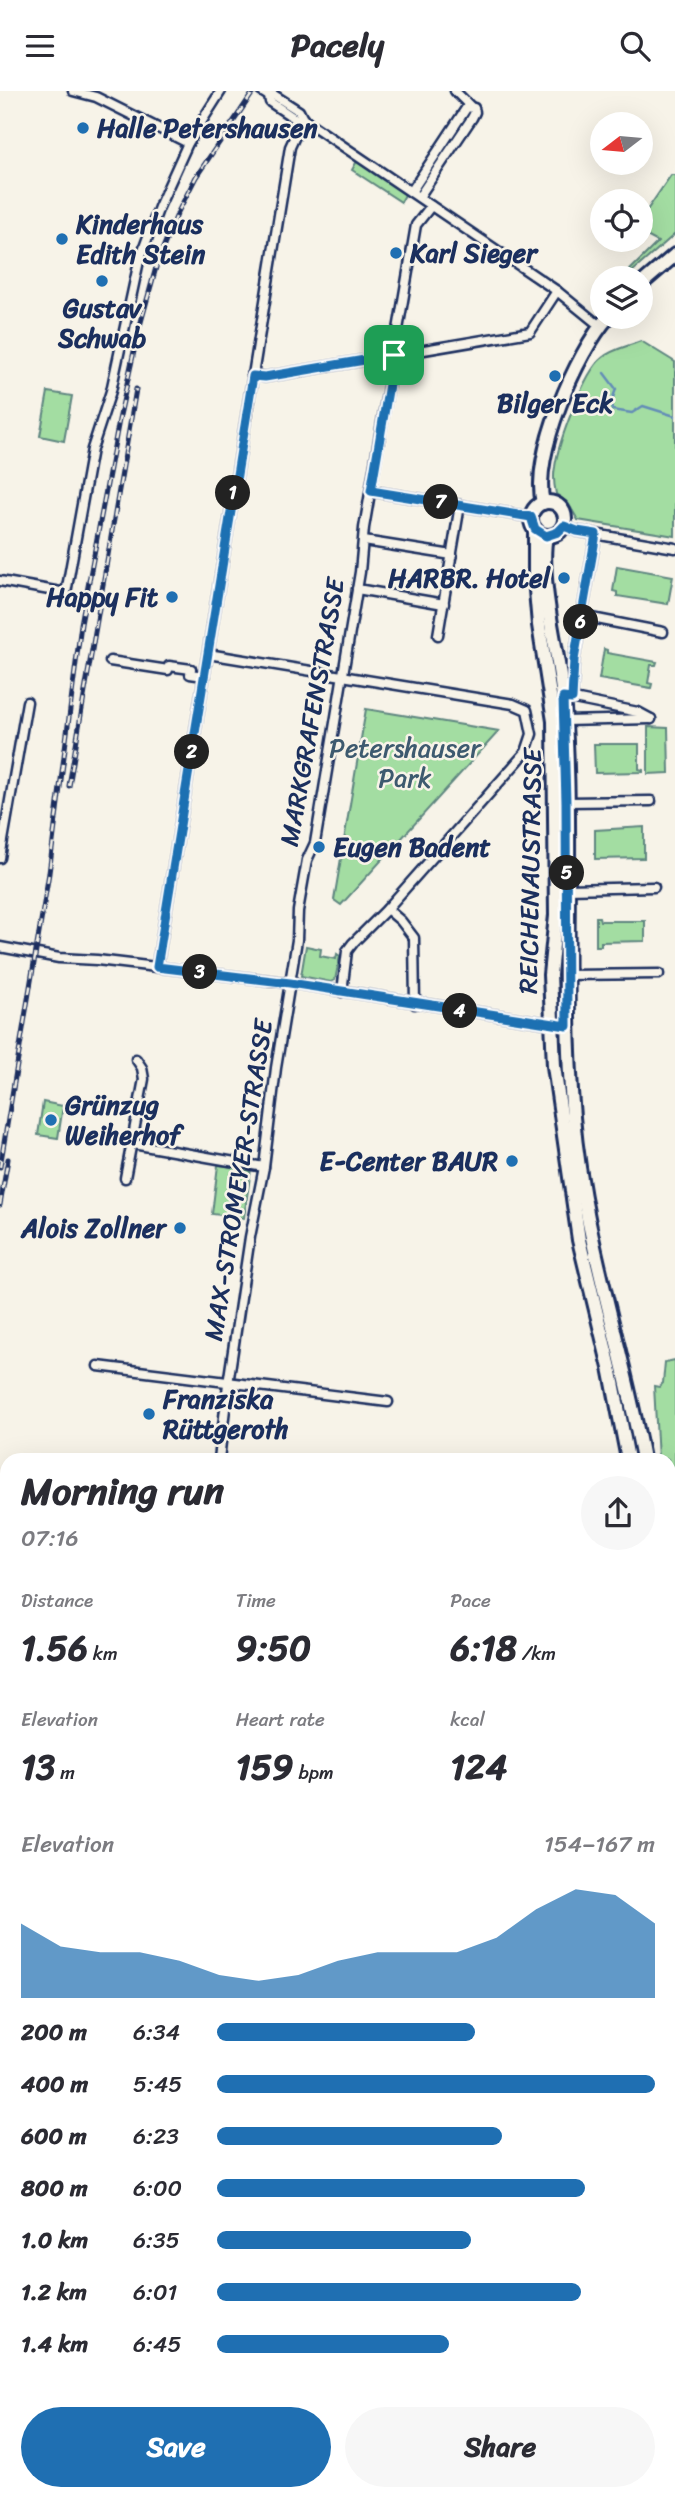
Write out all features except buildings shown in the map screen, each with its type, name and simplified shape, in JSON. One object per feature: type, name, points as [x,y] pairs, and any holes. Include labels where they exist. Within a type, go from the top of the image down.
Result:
[{"type":"main road","points":[[653,274],[675,255]]},
{"type":"main road","points":[[543,503],[541,494],[544,453],[552,426],[568,387],[600,329]]},
{"type":"main road","points":[[543,503],[556,504],[565,517],[564,526],[558,532],[537,527],[536,507],[543,503]]},
{"type":"main road","name":"REICHENAUSTRASSE","points":[[537,527],[544,548],[549,621],[568,698],[564,721],[567,1026],[573,1119],[601,1283],[642,1453]]},
{"type":"main road","name":"REICHENAUSTRASSE","points":[[537,527],[534,568],[539,625],[554,721],[556,915],[551,966],[554,1066],[579,1240],[611,1372],[627,1453]]},
{"type":"main road","points":[[551,966],[556,972],[567,975]]},
{"type":"street","points":[[73,91],[96,97],[188,143]]},
{"type":"street","points":[[0,581],[66,593],[92,449],[111,391],[139,261],[159,207],[188,143],[221,91]]},
{"type":"street","points":[[419,197],[475,112],[455,91]]},
{"type":"street","points":[[265,94],[270,102],[297,120],[303,119],[590,312]]},
{"type":"street","points":[[411,192],[470,106]]},
{"type":"street","points":[[157,967],[290,147],[303,119]]},
{"type":"street","name":"MARKGRAFENSTRASSE","points":[[290,983],[307,860],[315,843],[416,225],[431,206]]},
{"type":"street","points":[[253,376],[265,377],[530,332],[557,291]]},
{"type":"street","points":[[371,491],[460,505],[537,527]]},
{"type":"street","points":[[438,635],[460,505]]},
{"type":"street","points":[[564,526],[577,531],[675,548]]},
{"type":"street","points":[[564,721],[651,719],[638,712],[568,698],[596,534]]},
{"type":"street","points":[[364,541],[452,555]]},
{"type":"street","points":[[357,589],[444,604]]},
{"type":"street","points":[[582,616],[663,632]]},
{"type":"street","points":[[208,654],[513,704],[527,710],[532,734],[526,752],[347,951],[342,992]]},
{"type":"street","points":[[110,661],[168,670],[169,666],[180,667],[191,669],[190,674],[204,676]]},
{"type":"street","points":[[0,858],[27,702]]},
{"type":"street","points":[[596,703],[596,720]]},
{"type":"street","points":[[566,802],[651,801]]},
{"type":"street","points":[[567,888],[654,887]]},
{"type":"street","points":[[387,909],[414,938],[415,1004]]},
{"type":"street","points":[[0,947],[59,958],[97,960],[290,983],[567,1026]]},
{"type":"street","points":[[567,975],[659,974]]},
{"type":"street","name":"MAX-STROMEYER-STRASSE","points":[[220,1453],[290,983]]},
{"type":"street","points":[[125,1178],[144,1079],[142,1068],[136,1059]]},
{"type":"street","points":[[133,1144],[264,1167]]},
{"type":"street","points":[[98,1366],[387,1402]]},
{"type":"green space","points":[[357,161],[406,193],[401,202],[352,170]]},
{"type":"green space","points":[[671,175],[675,175],[675,234],[639,266],[634,266],[648,252],[653,252],[653,247],[658,242],[653,239],[653,201]]},
{"type":"green space","points":[[641,341],[675,362],[675,536],[578,520],[568,503],[555,491],[554,470],[557,456],[587,378],[606,355]]},
{"type":"green space","points":[[48,392],[72,396],[64,441],[40,436]]},
{"type":"green space","points":[[617,566],[673,576],[668,604],[617,596],[617,592],[613,591]]},
{"type":"green space","points":[[604,649],[607,653],[657,662],[656,665],[651,665],[648,683],[652,684],[651,688],[599,679]]},
{"type":"green space","name":"Petershauser Park","points":[[366,709],[499,731],[341,905],[334,900]]},
{"type":"green space","points":[[648,727],[668,728],[669,773],[648,774]]},
{"type":"green space","points":[[594,744],[639,744],[639,769],[643,772],[595,773]]},
{"type":"green space","points":[[644,827],[644,858],[595,859],[595,830]]},
{"type":"green space","points":[[596,917],[599,917],[600,921],[645,921],[645,941],[601,942],[601,946],[596,946]]},
{"type":"green space","points":[[306,946],[321,949],[320,956],[336,959],[337,954],[340,956],[335,980],[331,982],[301,976]]},
{"type":"green space","name":"Grünzug Weiherhof","points":[[43,1102],[63,1106],[58,1138],[38,1135]]},
{"type":"green space","points":[[218,1165],[251,1169],[244,1218],[212,1214]]},
{"type":"green space","points":[[675,1360],[675,1453],[658,1453],[654,1386],[659,1387],[663,1383],[665,1362]]},
{"type":"waterway","points":[[604,373],[616,389],[611,403],[612,410],[632,413],[643,406],[675,416]]},
{"type":"railway","points":[[0,1167],[49,873],[81,624],[138,333],[158,260],[178,212],[196,177],[254,91]]},
{"type":"railway","points":[[69,786],[136,389]]},
{"type":"railway","points":[[0,1205],[8,1159]]},
{"type":"place","name":"Halle Petershausen","points":[[83,128]]},
{"type":"place","name":"Kinderhaus Edith Stein","points":[[62,239]]},
{"type":"place","name":"Karl Sieger","points":[[396,253]]},
{"type":"place","name":"Gustav Schwab","points":[[102,281]]},
{"type":"place","name":"Bilger Eck","points":[[555,376]]},
{"type":"place","name":"HARBR. Hotel","points":[[564,578]]},
{"type":"place","name":"Happy Fit","points":[[172,597]]},
{"type":"place","name":"Eugen Badent","points":[[319,847]]},
{"type":"place","name":"Grünzug Weiherhof","points":[[51,1120]]},
{"type":"place","name":"E-Center BAUR","points":[[512,1161]]},
{"type":"place","name":"Alois Zollner","points":[[180,1228]]},
{"type":"place","name":"Franziska Rüttgeroth","points":[[149,1414]]},
{"type":"route","points":[[394,355],[371,491],[531,517],[538,533],[546,536],[551,536],[564,526],[596,534],[574,660],[572,699],[563,698],[567,1026],[290,983],[157,967],[253,376],[265,377],[394,355]]}]
